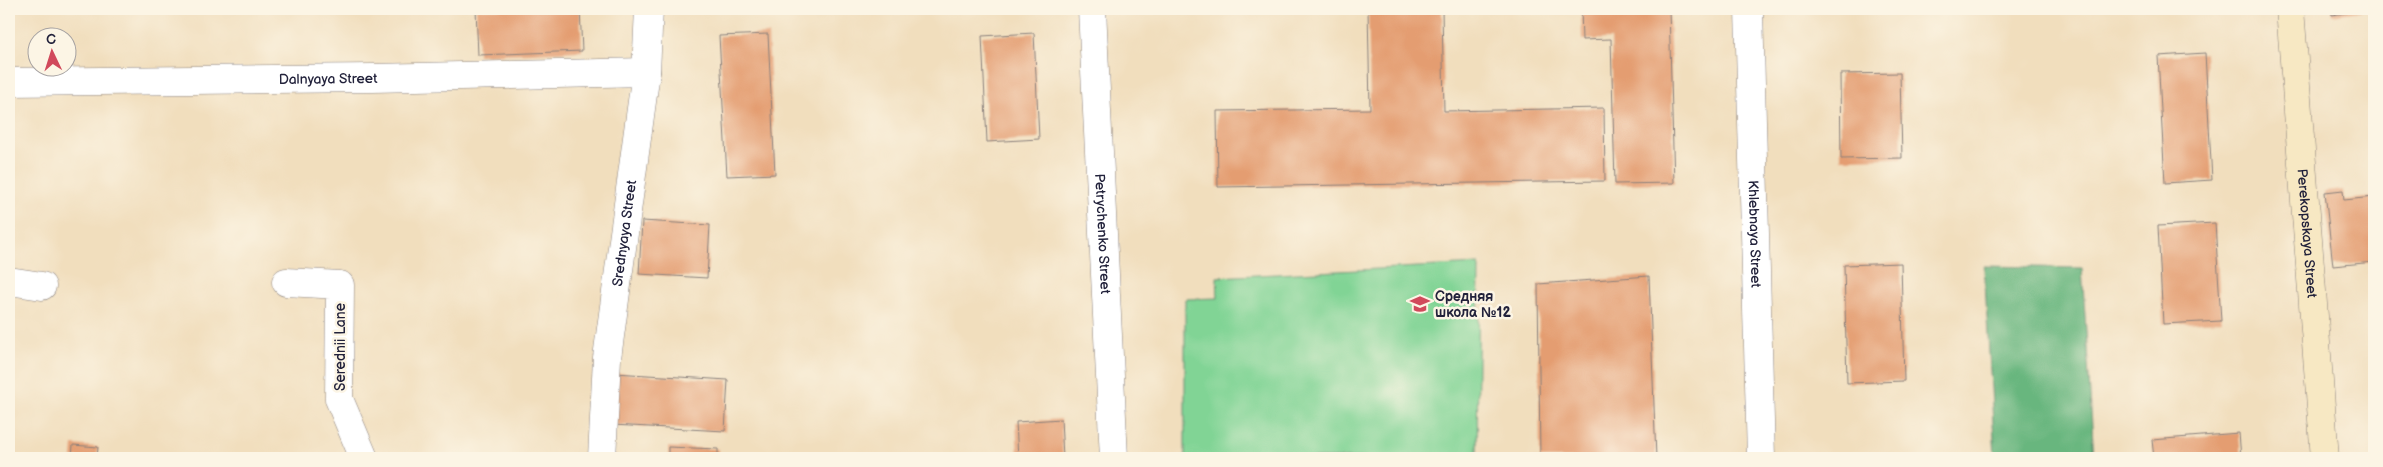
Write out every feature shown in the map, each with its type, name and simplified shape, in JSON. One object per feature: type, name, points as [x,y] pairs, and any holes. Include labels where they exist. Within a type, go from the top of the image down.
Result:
[{"type":"main road","name":"Perekopskaya Street","points":[[2290,9],[2325,458]]},
{"type":"street","name":"Srednyaya Street","points":[[602,458],[607,358],[646,72],[649,9]]},
{"type":"street","name":"Petrychenko Street","points":[[1092,9],[1114,458]]},
{"type":"street","name":"Khlebnaya Street","points":[[1749,9],[1761,458]]},
{"type":"street","name":"Dalnyaya Street","points":[[9,82],[373,78],[646,72]]},
{"type":"street","points":[[9,281],[42,286]]},
{"type":"street","name":"Serednii Lane","points":[[286,282],[340,285],[339,399],[364,458]]},
{"type":"green space","points":[[1479,264],[1477,458],[1185,458],[1185,299],[1218,298],[1217,277]]},
{"type":"green space","points":[[1984,266],[2082,268],[2094,458],[1995,458]]},
{"type":"building","points":[[476,9],[580,9],[582,51],[478,55]]},
{"type":"building","points":[[1368,9],[1442,9],[1444,111],[1604,108],[1605,181],[1218,187],[1217,111],[1370,109]]},
{"type":"building","points":[[1581,9],[1669,9],[1674,183],[1615,184],[1611,39],[1582,40]]},
{"type":"building","points":[[2331,9],[2365,9],[2365,10],[2332,15]]},
{"type":"building","points":[[1034,33],[1039,139],[987,142],[982,36]]},
{"type":"building","points":[[768,34],[775,174],[727,176],[719,36]]},
{"type":"building","points":[[2205,53],[2212,180],[2165,183],[2158,56]]},
{"type":"building","points":[[1900,73],[1902,158],[1841,159],[1840,74]]},
{"type":"building","points":[[2343,190],[2344,200],[2374,197],[2374,262],[2333,266],[2325,192]]},
{"type":"building","points":[[642,221],[710,225],[707,278],[639,274]]},
{"type":"building","points":[[2215,223],[2221,321],[2163,324],[2158,226]]},
{"type":"building","points":[[1901,263],[1904,381],[1847,383],[1844,265]]},
{"type":"building","points":[[1649,276],[1656,458],[1540,458],[1538,284]]},
{"type":"building","points":[[615,373],[728,380],[725,431],[612,425]]},
{"type":"building","points":[[1061,419],[1063,458],[1018,458],[1016,422]]},
{"type":"building","points":[[2239,433],[2241,458],[2154,458],[2152,440]]},
{"type":"building","points":[[73,445],[98,447],[97,458],[72,458]]},
{"type":"building","points":[[668,447],[718,449],[718,458],[668,458]]},
{"type":"place","name":"Средняя школа №12","points":[[1420,304]]}]
